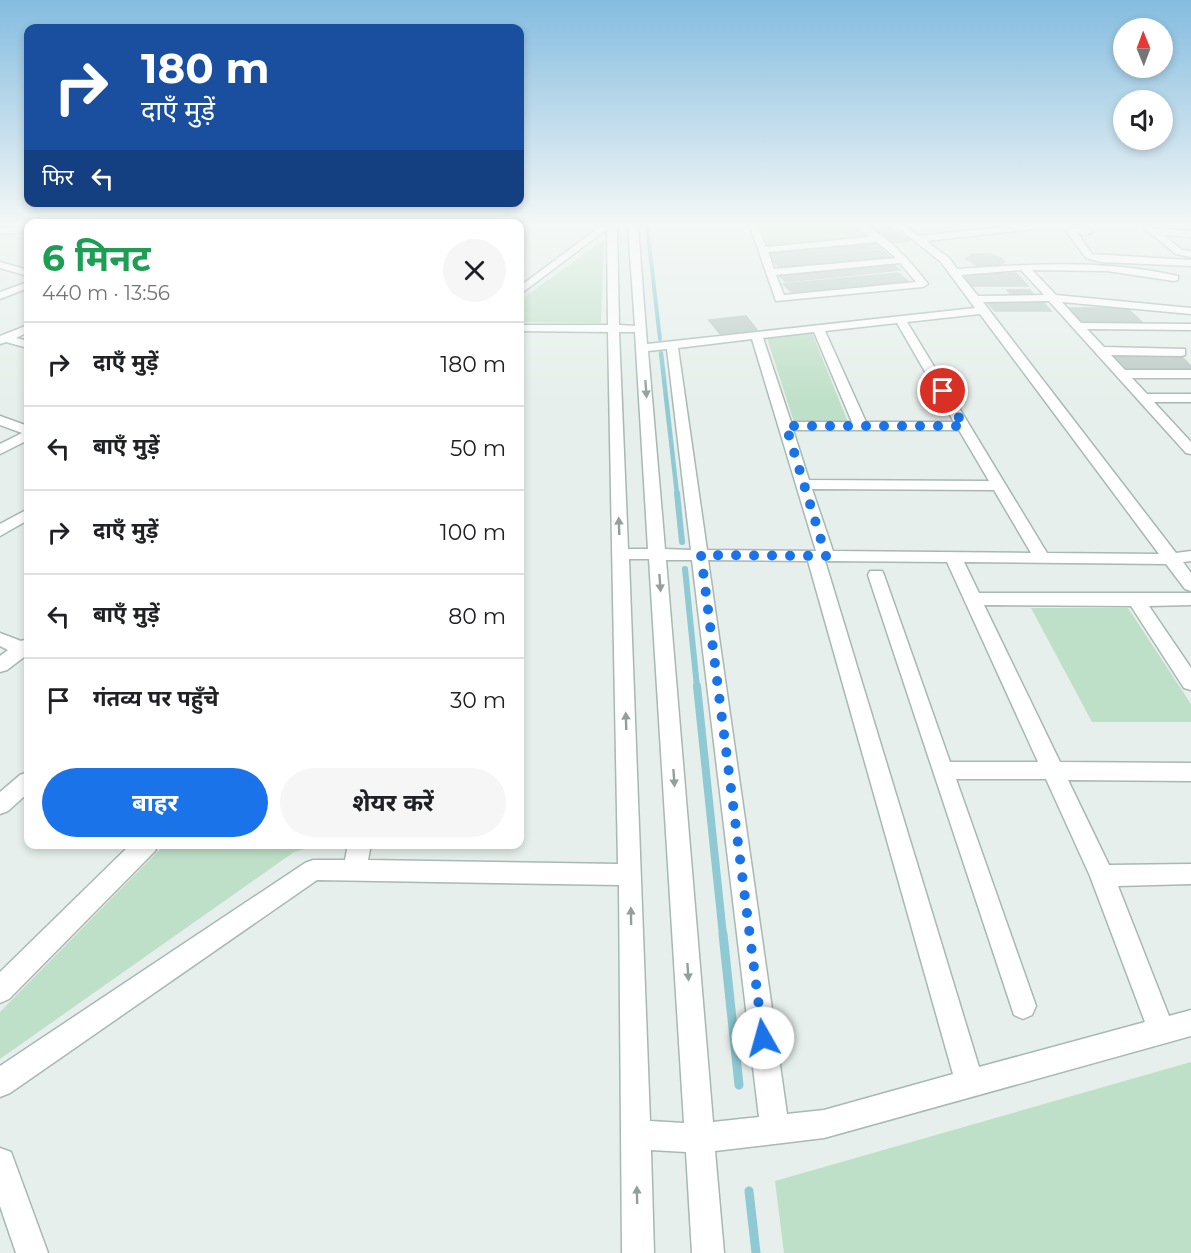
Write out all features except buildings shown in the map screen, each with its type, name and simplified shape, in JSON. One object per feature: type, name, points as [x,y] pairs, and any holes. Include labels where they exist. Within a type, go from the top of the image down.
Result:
[{"type":"street","points":[[613,284],[630,875],[638,1253]]},
{"type":"street","points":[[638,284],[708,1253]]},
{"type":"street","points":[[775,284],[780,299],[918,284]]},
{"type":"street","points":[[964,284],[1191,585]]},
{"type":"street","points":[[1040,284],[1143,398],[1185,437],[1191,450]]},
{"type":"street","points":[[1175,284],[1188,312]]},
{"type":"street","points":[[0,296],[24,288]]},
{"type":"street","points":[[524,328],[613,329],[642,339],[672,345],[900,319],[979,304],[1052,298],[1188,312]]},
{"type":"street","points":[[900,319],[1042,558]]},
{"type":"street","points":[[1078,326],[1191,327]]},
{"type":"street","points":[[1154,327],[1191,361]]},
{"type":"street","points":[[2,339],[24,329]]},
{"type":"street","points":[[818,329],[861,426]]},
{"type":"street","points":[[757,336],[804,484],[820,556],[970,1083]]},
{"type":"street","points":[[2,339],[24,344]]},
{"type":"street","points":[[672,345],[775,1129]]},
{"type":"street","points":[[1101,351],[1181,352]]},
{"type":"street","points":[[1121,374],[1191,374]]},
{"type":"street","points":[[1143,398],[1191,398]]},
{"type":"street","points":[[0,420],[24,429]]},
{"type":"street","points":[[786,426],[964,426]]},
{"type":"street","points":[[0,450],[24,437]]},
{"type":"street","points":[[804,484],[999,486]]},
{"type":"street","points":[[0,531],[24,516]]},
{"type":"street","points":[[620,554],[1172,559],[1191,556]]},
{"type":"street","points":[[953,557],[1102,876],[1162,1031]]},
{"type":"street","points":[[876,575],[1023,1006]]},
{"type":"street","points":[[973,599],[1191,598]]},
{"type":"street","points":[[1136,600],[1191,683]]},
{"type":"street","points":[[0,639],[24,647]]},
{"type":"street","points":[[0,665],[24,648]]},
{"type":"street","points":[[942,770],[1191,772]]},
{"type":"street","points":[[0,805],[24,784]]},
{"type":"street","points":[[0,990],[142,849]]},
{"type":"street","points":[[354,870],[359,849]]},
{"type":"street","points":[[0,1083],[313,870],[630,875]]},
{"type":"street","points":[[1102,876],[1191,874]]},
{"type":"street","points":[[635,1136],[700,1138],[824,1124],[1191,1023]]},
{"type":"street","points":[[0,1163],[32,1253]]},
{"type":"green space","points":[[542,284],[602,284],[601,323],[524,322],[524,297]]},
{"type":"green space","points":[[812,333],[848,422],[794,422],[767,338]]},
{"type":"green space","points":[[1031,608],[1128,608],[1191,704],[1191,722],[1092,722]]},
{"type":"green space","points":[[160,849],[305,849],[294,852],[0,1059],[0,1012]]},
{"type":"green space","points":[[1191,1062],[1191,1253],[784,1253],[775,1181]]},
{"type":"waterway","points":[[654,284],[660,339]]},
{"type":"waterway","points":[[661,353],[677,494]]},
{"type":"waterway","points":[[677,493],[682,542]]},
{"type":"waterway","points":[[685,569],[697,687]]},
{"type":"waterway","points":[[697,686],[723,935]]},
{"type":"waterway","points":[[723,934],[739,1085]]},
{"type":"waterway","points":[[749,1191],[756,1253]]},
{"type":"route","points":[[763,1038],[701,555],[826,556],[786,426],[964,426],[943,391]]}]
